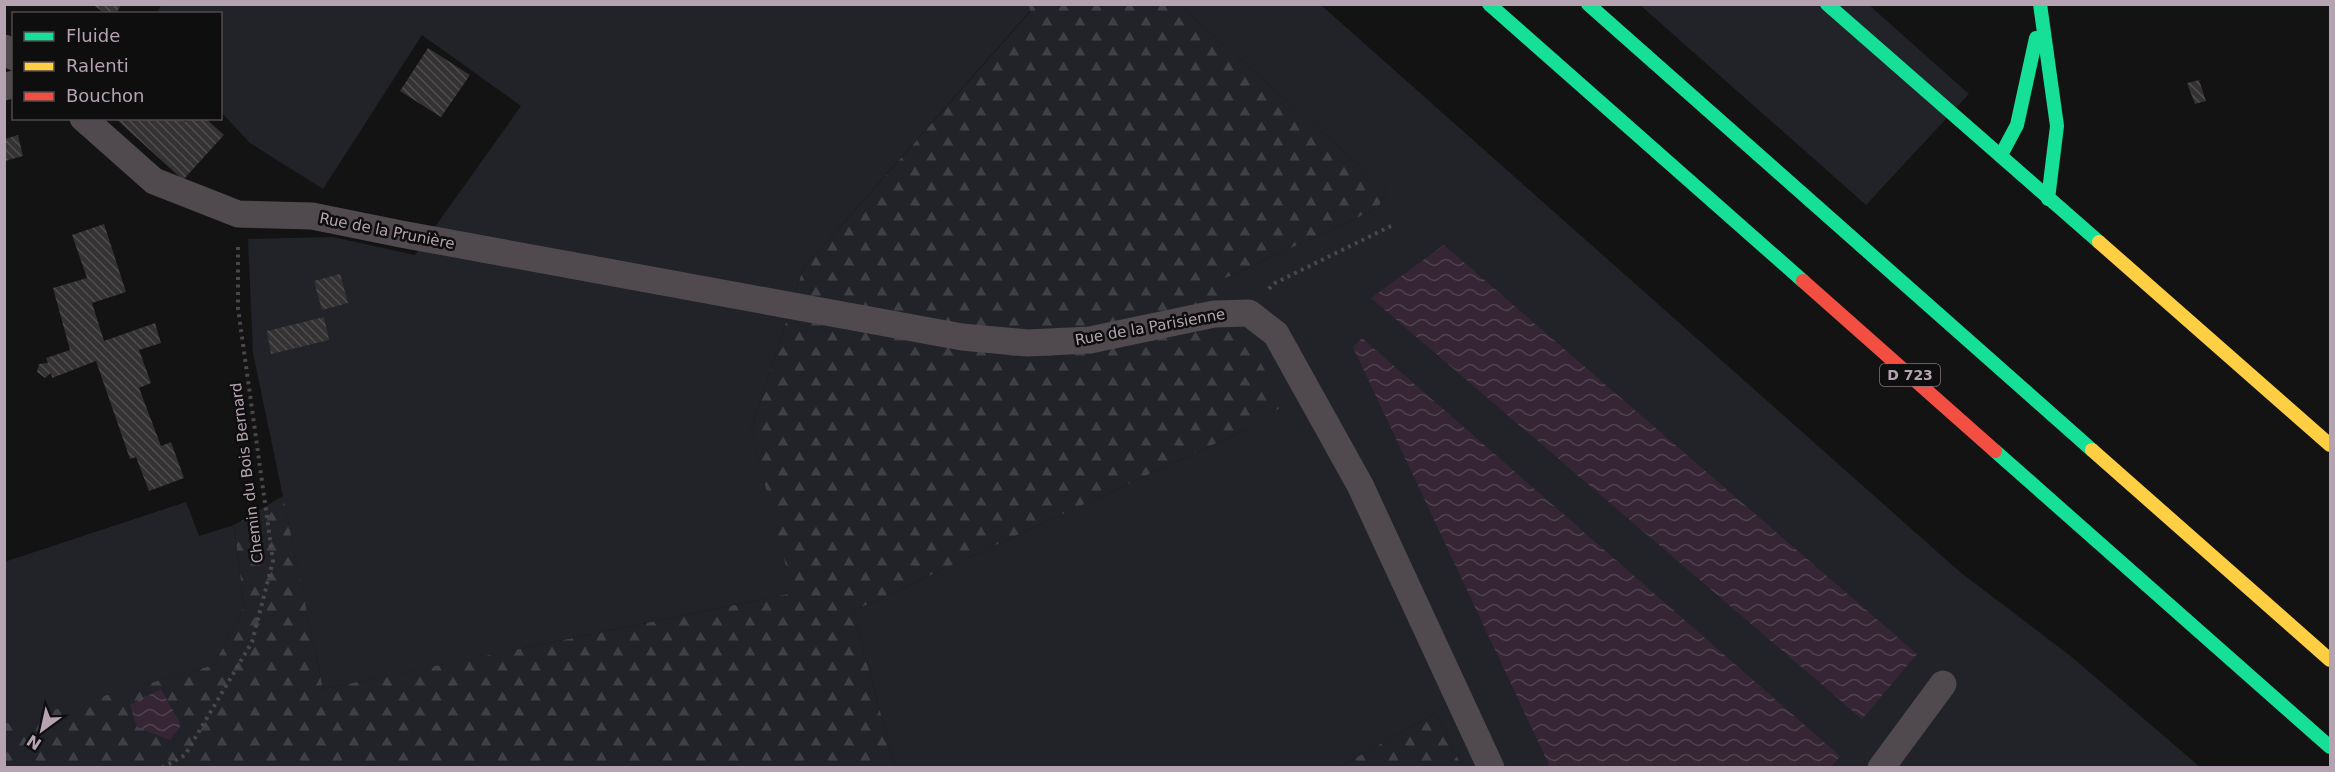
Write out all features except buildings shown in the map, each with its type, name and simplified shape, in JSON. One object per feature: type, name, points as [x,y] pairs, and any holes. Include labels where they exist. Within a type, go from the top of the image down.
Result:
[{"type":"main road","name":"D 723","points":[[1489,4],[2331,747]]},
{"type":"main road","points":[[1588,4],[2331,660]]},
{"type":"main road","points":[[1827,4],[2331,445]]},
{"type":"main road","points":[[2001,155],[2017,125],[2040,10]]},
{"type":"main road","points":[[2040,10],[2057,126],[2048,199]]},
{"type":"street","name":"Rue de la Prunière","points":[[85,120],[154,181],[238,214],[312,216],[716,292]]},
{"type":"street","name":"Rue de la Parisienne","points":[[716,292],[963,336],[1028,343],[1090,340],[1214,314],[1249,313]]},
{"type":"street","points":[[1249,313],[1276,334],[1360,485],[1491,768]]},
{"type":"street","points":[[1881,768],[1943,684]]},
{"type":"path","name":"Chemin du Bois Bernard","points":[[162,768],[185,755],[252,642],[273,561],[238,308],[238,214]]},
{"type":"path","points":[[1249,313],[1273,284],[1393,225]]},
{"type":"green space","points":[[162,4],[1029,4],[1030,11],[803,269],[751,431],[794,593],[323,689],[253,353],[248,239],[333,237],[415,255],[521,106],[422,35],[323,189],[250,143],[222,113],[222,12],[157,12]]},
{"type":"green space","points":[[1029,5],[1179,5],[1387,190],[1378,208],[1219,281],[1283,406],[1247,429],[853,611],[895,767],[5,768],[4,724],[214,665],[244,607],[234,525],[283,496],[323,689],[793,593],[751,431],[803,269],[1030,12]]},
{"type":"green space","points":[[1179,5],[1321,5],[1960,572],[2073,658],[2200,767],[1462,767],[1436,713],[1339,767],[895,767],[853,611],[1247,429],[1219,281],[1378,208],[1387,190]]},
{"type":"green space","points":[[1640,5],[1869,5],[1969,94],[1866,205]]},
{"type":"green space","points":[[186,502],[199,536],[234,525],[244,607],[214,665],[5,724],[4,562]]},
{"type":"green space","points":[[1436,713],[1462,767],[1339,767]]},
{"type":"water","points":[[1444,245],[1917,654],[1862,719],[1371,298]]},
{"type":"water","points":[[1362,338],[1840,756],[1831,767],[1550,767],[1353,347]]},
{"type":"water","points":[[161,689],[181,725],[170,740],[137,727],[130,705]]},
{"type":"traffic: fast","points":[[1489,4],[1803,281]]},
{"type":"traffic: fast","points":[[1588,4],[2092,450]]},
{"type":"traffic: fast","points":[[1827,4],[2099,242]]},
{"type":"traffic: fast","points":[[2040,4],[2057,126],[2048,199]]},
{"type":"traffic: fast","points":[[2001,155],[2017,125],[2036,38]]},
{"type":"traffic: fast","points":[[1995,451],[2330,747]]},
{"type":"traffic: slow","points":[[2099,242],[2330,445]]},
{"type":"traffic: slow","points":[[2092,450],[2330,660]]},
{"type":"traffic: jam","points":[[1803,281],[1995,451]]}]
